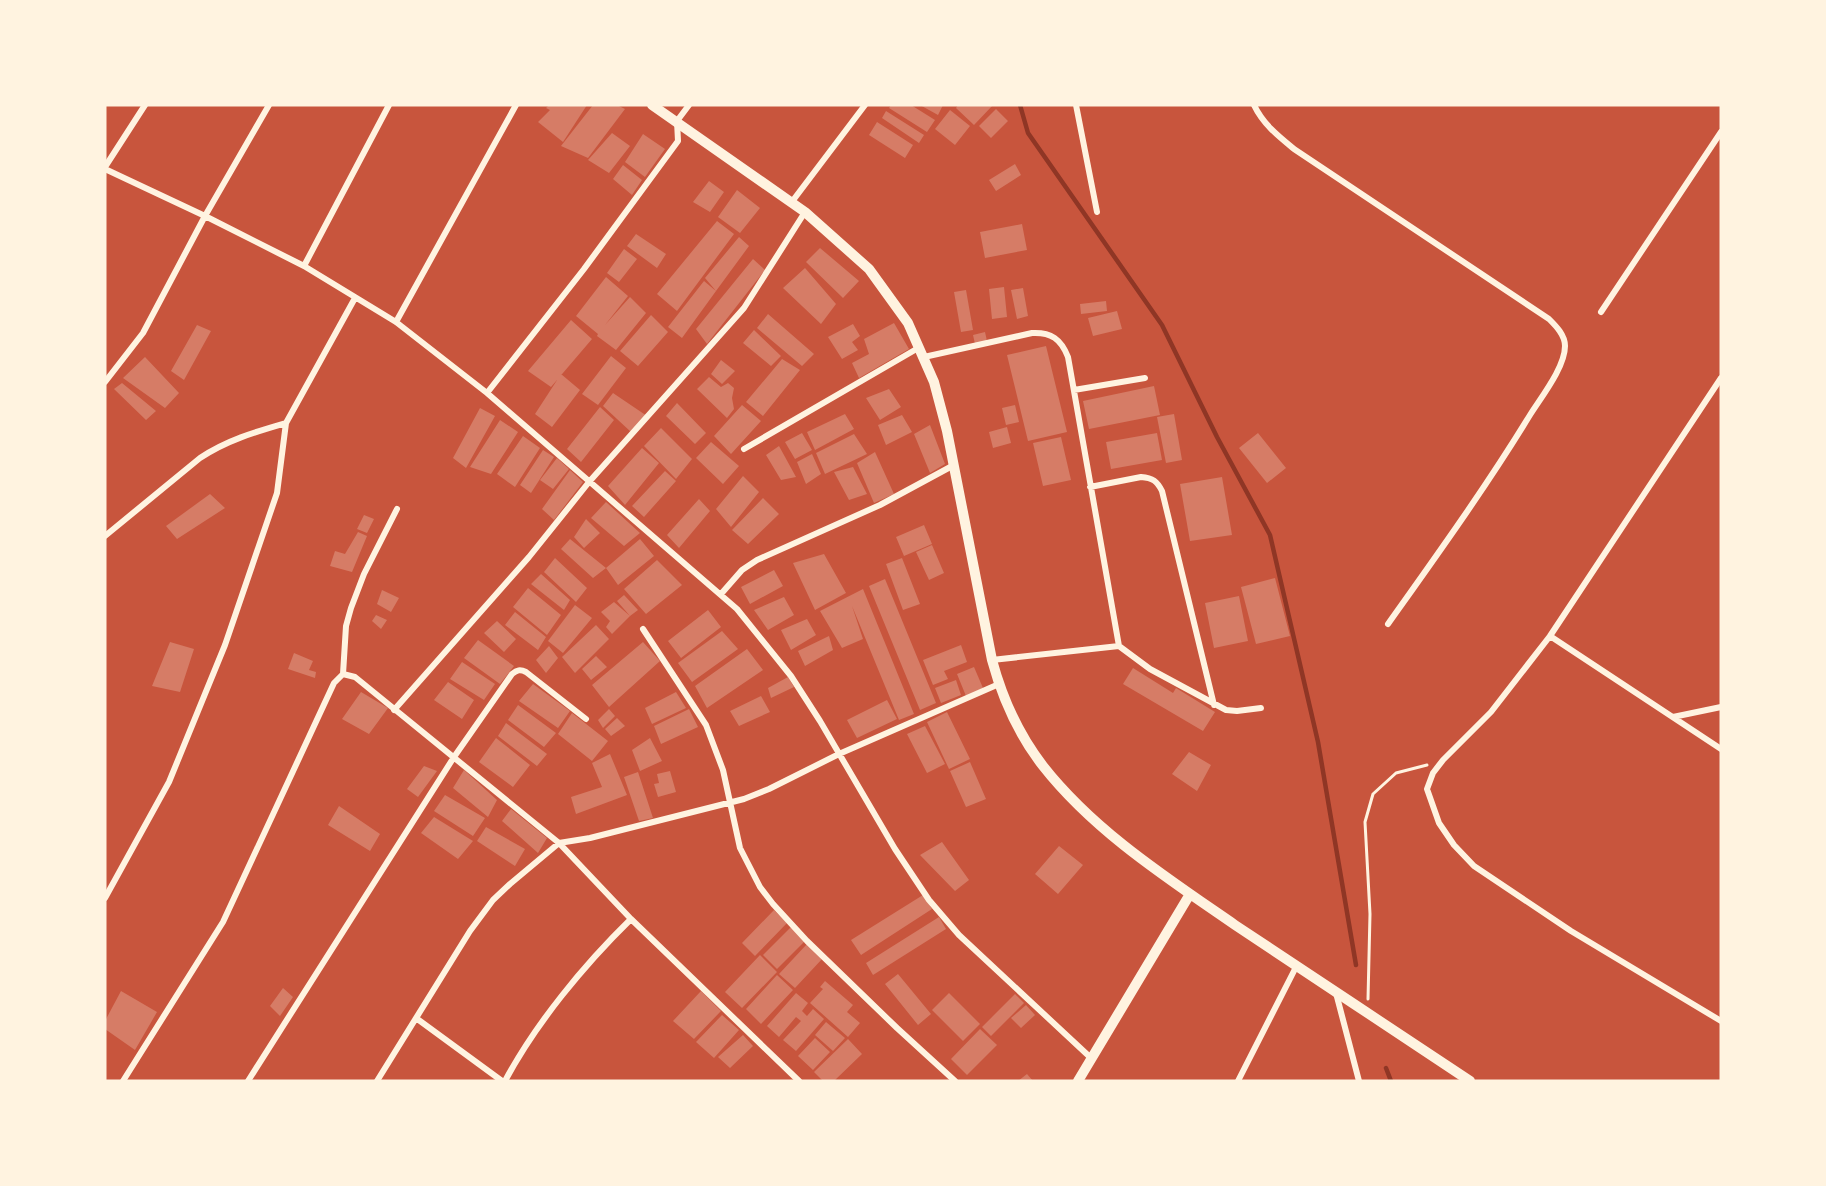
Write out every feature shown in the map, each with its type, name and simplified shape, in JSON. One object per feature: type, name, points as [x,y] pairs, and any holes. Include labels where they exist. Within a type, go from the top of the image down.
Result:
[{"type":"street","points":[[145,105],[105,168],[304,266],[396,322],[487,393],[721,594],[737,609],[791,676],[895,849],[929,900],[959,935],[1091,1058]]},
{"type":"street","points":[[105,382],[143,333],[205,216],[269,105]]},
{"type":"street","points":[[304,266],[389,105]]},
{"type":"street","points":[[396,322],[516,105]]},
{"type":"street","points":[[652,105],[805,212],[869,269],[908,322],[922,352],[936,392],[954,465],[992,660],[999,684],[1027,743],[1042,765],[1071,799],[1102,827],[1190,894],[1296,967],[1470,1081]]},
{"type":"street","points":[[487,393],[584,269],[678,141],[676,121],[689,105]]},
{"type":"street","points":[[791,203],[865,105]]},
{"type":"street","points":[[1076,105],[1097,212]]},
{"type":"street","points":[[1254,105],[1273,132],[1294,149],[1549,319],[1559,330],[1565,344],[1563,358],[1554,376],[1492,477],[1388,624]]},
{"type":"street","points":[[1601,312],[1721,132]]},
{"type":"street","points":[[394,710],[529,557],[589,482],[744,308],[805,212]]},
{"type":"street","points":[[105,898],[169,782],[225,645],[277,493],[282,470],[286,423],[355,298]]},
{"type":"street","points":[[744,449],[922,352],[1032,333],[1043,333],[1056,337],[1064,346],[1074,390],[1119,646]]},
{"type":"street","points":[[1074,390],[1145,378]]},
{"type":"street","points":[[1721,378],[1550,636],[1491,712],[1443,760],[1433,773],[1427,789],[1439,823],[1454,845],[1474,866],[1571,931],[1721,1021]]},
{"type":"street","points":[[105,536],[216,447],[286,423]]},
{"type":"street","points":[[721,594],[742,570],[757,560],[880,505],[954,465]]},
{"type":"street","points":[[1090,487],[1141,477],[1157,482],[1165,503],[1214,705]]},
{"type":"street","points":[[123,1081],[223,922],[334,682],[342,674],[346,626],[351,608],[364,574],[397,509]]},
{"type":"street","points":[[643,629],[706,725],[718,754],[740,848],[749,869],[773,904],[851,984],[956,1081]]},
{"type":"street","points":[[1550,636],[1721,749]]},
{"type":"street","points":[[992,660],[1119,646],[1150,669],[1214,705],[1226,710],[1237,711],[1261,708]]},
{"type":"street","points":[[248,1081],[454,757],[516,670],[526,672],[586,719]]},
{"type":"street","points":[[342,674],[355,677],[559,843],[631,919],[799,1081]]},
{"type":"street","points":[[377,1081],[470,931],[493,900],[559,843],[590,838],[730,802],[769,789],[839,754],[999,684]]},
{"type":"street","points":[[1673,717],[1721,707]]},
{"type":"street","points":[[1078,1081],[1190,894]]},
{"type":"street","points":[[416,1018],[504,1081],[527,1044],[562,998],[609,940],[631,919]]},
{"type":"street","points":[[1238,1081],[1296,967]]},
{"type":"street","points":[[1336,993],[1359,1081]]},
{"type":"path","points":[[1368,1014],[1370,914],[1365,822],[1367,813],[1373,794],[1396,773],[1443,760]]},
{"type":"building","points":[[549,105],[587,105],[563,142],[538,122],[550,110],[546,108]]},
{"type":"building","points":[[593,105],[617,105],[625,109],[588,158],[561,146]]},
{"type":"building","points":[[891,105],[911,105],[935,120],[927,132],[889,108]]},
{"type":"building","points":[[920,105],[943,105],[938,115]]},
{"type":"building","points":[[958,105],[993,105],[974,125],[956,108]]},
{"type":"building","points":[[996,109],[1008,121],[991,138],[979,126]]},
{"type":"building","points":[[950,110],[970,126],[955,145],[935,129]]},
{"type":"building","points":[[886,111],[924,135],[919,143],[882,118]]},
{"type":"building","points":[[877,122],[913,145],[905,158],[869,135]]},
{"type":"building","points":[[612,133],[630,146],[609,173],[588,160]]},
{"type":"building","points":[[643,134],[665,149],[645,177],[625,162]]},
{"type":"building","points":[[1015,164],[1021,175],[996,191],[989,180]]},
{"type":"building","points":[[623,165],[642,180],[632,195],[613,179]]},
{"type":"building","points":[[709,181],[724,192],[710,212],[693,202]]},
{"type":"building","points":[[737,190],[760,208],[740,233],[718,217]]},
{"type":"building","points":[[717,221],[734,234],[677,311],[657,294]]},
{"type":"building","points":[[1022,224],[1027,250],[985,258],[980,232]]},
{"type":"building","points":[[636,234],[666,254],[657,268],[627,246]]},
{"type":"building","points":[[739,237],[749,246],[716,291],[705,278]]},
{"type":"building","points":[[820,248],[859,281],[843,298],[806,262]]},
{"type":"building","points":[[624,249],[637,259],[619,282],[607,273]]},
{"type":"building","points":[[753,259],[765,270],[707,344],[696,329]]},
{"type":"building","points":[[805,268],[836,304],[821,324],[783,288]]},
{"type":"building","points":[[606,277],[628,296],[605,325],[630,297],[646,313],[616,350],[576,316]]},
{"type":"building","points":[[704,281],[716,291],[682,338],[668,327]]},
{"type":"building","points":[[1004,287],[1007,317],[992,319],[989,289]]},
{"type":"building","points":[[1023,288],[1028,316],[1017,319],[1011,290]]},
{"type":"building","points":[[966,290],[973,330],[961,332],[954,292]]},
{"type":"building","points":[[1106,301],[1107,311],[1081,314],[1080,304]]},
{"type":"building","points":[[1117,311],[1122,329],[1093,336],[1088,318]]},
{"type":"building","points":[[768,314],[814,354],[802,366],[757,328]]},
{"type":"building","points":[[651,315],[668,332],[638,366],[620,351]]},
{"type":"building","points":[[571,320],[592,339],[551,387],[528,371]]},
{"type":"building","points":[[894,323],[909,349],[859,378],[852,363],[869,354],[864,339]]},
{"type":"building","points":[[853,324],[860,336],[852,342],[858,350],[842,359],[828,337]]},
{"type":"building","points":[[197,325],[211,331],[184,380],[171,371]]},
{"type":"building","points":[[754,330],[781,356],[771,366],[743,343]]},
{"type":"building","points":[[985,332],[987,341],[975,344],[973,335]]},
{"type":"building","points":[[1046,346],[1067,432],[1028,441],[1007,355]]},
{"type":"building","points":[[611,356],[626,368],[598,405],[582,394]]},
{"type":"building","points":[[145,357],[179,393],[165,408],[123,378]]},
{"type":"building","points":[[782,359],[800,370],[763,416],[746,402]]},
{"type":"building","points":[[721,360],[735,371],[722,384],[711,374]]},
{"type":"building","points":[[561,374],[580,390],[552,427],[535,414]]},
{"type":"building","points":[[709,377],[721,387],[728,383],[734,388],[732,398],[734,409],[727,418],[697,389]]},
{"type":"building","points":[[122,383],[156,411],[146,420],[114,389]]},
{"type":"building","points":[[1154,386],[1160,415],[1089,429],[1083,401]]},
{"type":"building","points":[[889,389],[901,407],[880,420],[866,398]]},
{"type":"building","points":[[613,393],[647,416],[631,432],[603,406]]},
{"type":"building","points":[[677,403],[706,433],[695,444],[666,416]]},
{"type":"building","points":[[742,405],[761,421],[731,454],[714,436]]},
{"type":"building","points":[[1015,405],[1019,422],[1006,425],[1002,408]]},
{"type":"building","points":[[600,407],[614,420],[581,462],[567,449]]},
{"type":"building","points":[[480,408],[495,416],[466,468],[453,458]]},
{"type":"building","points":[[845,414],[854,429],[815,450],[807,432]]},
{"type":"building","points":[[1174,414],[1182,460],[1166,463],[1157,417]]},
{"type":"building","points":[[902,415],[912,432],[886,445],[878,425]]},
{"type":"building","points":[[500,420],[518,432],[491,474],[470,467]]},
{"type":"building","points":[[930,425],[945,464],[930,473],[914,434]]},
{"type":"building","points":[[1007,427],[1011,443],[993,448],[989,432]]},
{"type":"building","points":[[661,428],[692,459],[676,479],[644,446]]},
{"type":"building","points":[[802,433],[812,450],[795,459],[785,442]]},
{"type":"building","points":[[1157,433],[1162,460],[1111,469],[1106,442]]},
{"type":"building","points":[[1258,433],[1286,468],[1267,483],[1239,448]]},
{"type":"building","points":[[854,434],[867,454],[825,474],[816,453]]},
{"type":"building","points":[[523,436],[540,448],[515,487],[497,474]]},
{"type":"building","points":[[1061,437],[1071,480],[1043,486],[1033,443]]},
{"type":"building","points":[[711,442],[739,466],[723,484],[696,458]]},
{"type":"building","points":[[779,446],[796,477],[781,480],[766,455]]},
{"type":"building","points":[[642,448],[659,463],[625,505],[608,486]]},
{"type":"building","points":[[543,450],[554,457],[531,493],[520,485]]},
{"type":"building","points":[[875,452],[894,494],[874,503],[857,463]]},
{"type":"building","points":[[812,454],[821,474],[806,484],[797,462]]},
{"type":"building","points":[[557,458],[569,469],[553,489],[540,480]]},
{"type":"building","points":[[853,467],[867,494],[849,500],[834,472]]},
{"type":"building","points":[[570,470],[583,482],[554,520],[542,509]]},
{"type":"building","points":[[665,471],[676,481],[644,517],[632,506]]},
{"type":"building","points":[[743,476],[759,492],[731,527],[716,509]]},
{"type":"building","points":[[1222,477],[1232,535],[1190,541],[1180,484]]},
{"type":"building","points":[[210,494],[225,508],[177,539],[166,526]]},
{"type":"building","points":[[763,498],[779,514],[748,544],[732,530]]},
{"type":"building","points":[[699,499],[710,511],[679,548],[667,535]]},
{"type":"building","points":[[606,502],[640,533],[624,546],[591,518]]},
{"type":"building","points":[[364,515],[374,519],[367,533],[357,529]]},
{"type":"building","points":[[586,519],[600,533],[584,548],[574,537]]},
{"type":"building","points":[[924,525],[932,544],[904,556],[896,537]]},
{"type":"building","points":[[358,532],[367,536],[352,572],[330,566],[335,551],[345,554]]},
{"type":"building","points":[[570,539],[606,568],[593,578],[561,549]]},
{"type":"building","points":[[640,539],[654,556],[618,585],[606,568]]},
{"type":"building","points":[[932,545],[944,573],[929,580],[916,552]]},
{"type":"building","points":[[824,554],[846,593],[815,610],[793,563]]},
{"type":"building","points":[[555,558],[587,588],[576,602],[544,572]]},
{"type":"building","points":[[902,558],[920,604],[903,610],[886,564]]},
{"type":"building","points":[[657,560],[682,585],[646,614],[624,589]]},
{"type":"building","points":[[774,570],[783,586],[750,604],[741,587]]},
{"type":"building","points":[[541,574],[570,600],[564,610],[531,584]]},
{"type":"building","points":[[1275,578],[1290,636],[1256,644],[1241,587]]},
{"type":"building","points":[[885,579],[936,703],[920,710],[869,586]]},
{"type":"building","points":[[528,588],[561,615],[547,635],[513,607]]},
{"type":"building","points":[[863,589],[914,714],[899,720],[852,606],[863,639],[842,648],[820,611]]},
{"type":"building","points":[[382,590],[399,598],[391,612],[377,604]]},
{"type":"building","points":[[624,595],[638,610],[630,616],[617,601]]},
{"type":"building","points":[[1239,596],[1248,641],[1214,648],[1205,603]]},
{"type":"building","points":[[784,597],[794,615],[768,630],[754,610]]},
{"type":"building","points":[[614,602],[630,616],[612,634],[606,627],[610,621],[601,612]]},
{"type":"building","points":[[575,605],[592,618],[563,653],[548,641]]},
{"type":"building","points":[[708,610],[721,627],[681,658],[668,641]]},
{"type":"building","points":[[515,612],[546,637],[538,650],[505,625]]},
{"type":"building","points":[[376,615],[387,620],[381,629],[372,621]]},
{"type":"building","points":[[807,619],[816,635],[791,650],[781,630]]},
{"type":"building","points":[[497,621],[516,639],[504,652],[484,633]]},
{"type":"building","points":[[596,625],[609,639],[575,673],[562,657]]},
{"type":"building","points":[[722,631],[738,649],[692,682],[678,663]]},
{"type":"building","points":[[829,636],[833,650],[805,666],[798,651]]},
{"type":"building","points":[[478,640],[514,666],[500,684],[464,658]]},
{"type":"building","points":[[170,642],[194,649],[180,692],[152,686]]},
{"type":"building","points":[[643,642],[660,661],[609,707],[592,685]]},
{"type":"building","points":[[961,645],[967,662],[944,671],[948,679],[933,685],[923,660]]},
{"type":"building","points":[[549,646],[558,658],[546,673],[536,660]]},
{"type":"building","points":[[747,649],[763,670],[707,708],[695,686]]},
{"type":"building","points":[[294,653],[313,661],[309,670],[316,672],[315,678],[288,669]]},
{"type":"building","points":[[596,656],[607,667],[591,680],[582,669]]},
{"type":"building","points":[[462,662],[495,684],[484,700],[450,679]]},
{"type":"building","points":[[974,667],[983,688],[966,696],[957,674]]},
{"type":"building","points":[[1133,668],[1173,693],[1176,688],[1215,712],[1203,731],[1123,684]]},
{"type":"building","points":[[788,677],[794,687],[771,698],[768,688]]},
{"type":"building","points":[[956,680],[961,695],[941,703],[935,688]]},
{"type":"building","points":[[448,682],[474,700],[462,719],[434,700]]},
{"type":"building","points":[[533,684],[570,711],[558,728],[519,701]]},
{"type":"building","points":[[361,692],[388,708],[369,734],[342,719]]},
{"type":"building","points":[[676,692],[686,708],[652,724],[645,708]]},
{"type":"building","points":[[761,696],[770,712],[739,726],[730,711]]},
{"type":"building","points":[[887,700],[897,719],[857,738],[847,720]]},
{"type":"building","points":[[518,705],[556,733],[544,747],[508,720]]},
{"type":"building","points":[[609,709],[615,716],[603,728],[598,720]]},
{"type":"building","points":[[689,709],[698,727],[661,744],[654,726]]},
{"type":"building","points":[[947,712],[970,759],[949,769],[927,722]]},
{"type":"building","points":[[572,713],[608,741],[592,761],[558,734]]},
{"type":"building","points":[[617,718],[625,726],[611,736],[605,729]]},
{"type":"building","points":[[506,723],[547,754],[537,766],[498,736]]},
{"type":"building","points":[[925,726],[945,764],[927,773],[907,734]]},
{"type":"building","points":[[496,738],[530,765],[513,787],[479,762]]},
{"type":"building","points":[[650,738],[662,761],[640,771],[632,750]]},
{"type":"building","points":[[1189,752],[1211,765],[1197,791],[1172,774]]},
{"type":"building","points":[[610,754],[627,795],[576,814],[571,797],[602,787],[592,763]]},
{"type":"building","points":[[970,762],[986,799],[966,807],[950,771]]},
{"type":"building","points":[[424,766],[437,771],[418,797],[407,789]]},
{"type":"building","points":[[464,770],[497,800],[488,817],[453,788]]},
{"type":"building","points":[[670,771],[676,792],[658,797],[654,784],[659,783],[657,774]]},
{"type":"building","points":[[638,772],[653,818],[639,821],[624,777]]},
{"type":"building","points":[[445,795],[485,818],[473,836],[434,811]]},
{"type":"building","points":[[339,806],[380,834],[370,851],[328,825]]},
{"type":"building","points":[[511,809],[547,838],[538,853],[502,821]]},
{"type":"building","points":[[434,817],[473,841],[458,859],[421,833]]},
{"type":"building","points":[[486,827],[525,849],[515,866],[477,841]]},
{"type":"building","points":[[942,842],[969,880],[955,891],[920,855]]},
{"type":"building","points":[[1059,846],[1083,865],[1058,894],[1035,874]]},
{"type":"building","points":[[923,895],[932,909],[861,955],[851,940]]},
{"type":"building","points":[[774,910],[787,923],[755,956],[742,943]]},
{"type":"building","points":[[939,917],[946,929],[873,975],[866,963]]},
{"type":"building","points":[[791,927],[805,941],[777,969],[763,955]]},
{"type":"building","points":[[807,944],[823,958],[795,988],[779,974]]},
{"type":"building","points":[[760,955],[777,972],[742,1008],[725,992]]},
{"type":"building","points":[[898,974],[931,1014],[918,1025],[885,984]]},
{"type":"building","points":[[777,975],[793,990],[761,1024],[746,1009]]},
{"type":"building","points":[[825,981],[853,1005],[847,1012],[860,1023],[848,1037],[810,1003],[823,989],[820,987]]},
{"type":"building","points":[[283,988],[293,997],[280,1016],[270,1006]]},
{"type":"building","points":[[121,991],[157,1012],[135,1050],[105,1029],[105,1021]]},
{"type":"building","points":[[701,991],[721,1011],[694,1039],[673,1021]]},
{"type":"building","points":[[796,993],[808,1003],[802,1011],[807,1016],[813,1009],[824,1019],[796,1051],[783,1040],[801,1021],[796,1017],[779,1037],[767,1026]]},
{"type":"building","points":[[949,993],[980,1024],[963,1041],[932,1010]]},
{"type":"building","points":[[1015,994],[1024,1003],[991,1036],[982,1027]]},
{"type":"building","points":[[1026,1005],[1035,1015],[1021,1028],[1011,1018]]},
{"type":"building","points":[[722,1015],[739,1030],[714,1058],[696,1042]]},
{"type":"building","points":[[826,1022],[845,1038],[833,1051],[815,1035]]},
{"type":"building","points":[[980,1029],[997,1045],[967,1075],[951,1059]]},
{"type":"building","points":[[743,1035],[753,1046],[730,1068],[718,1057]]},
{"type":"building","points":[[815,1038],[830,1052],[813,1070],[798,1056]]},
{"type":"building","points":[[848,1039],[862,1054],[834,1081],[823,1081],[814,1072]]},
{"type":"building","points":[[1027,1074],[1033,1081],[1018,1081]]},
{"type":"waterway","points":[[1020,105],[1028,133],[1162,325],[1217,437],[1270,535],[1318,742],[1356,965]]},
{"type":"waterway","points":[[1386,1068],[1391,1081]]}]
